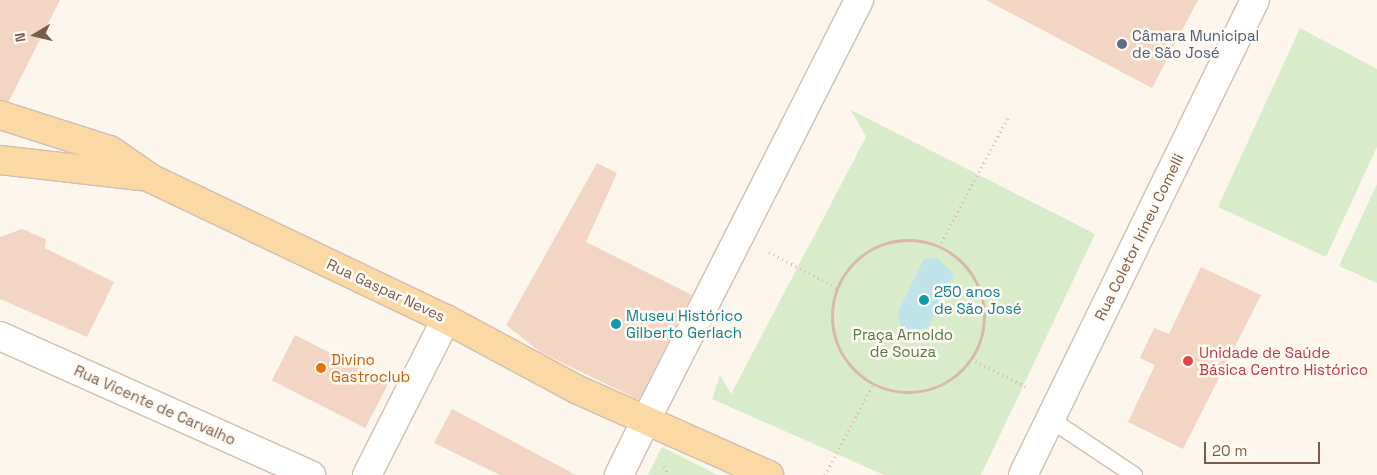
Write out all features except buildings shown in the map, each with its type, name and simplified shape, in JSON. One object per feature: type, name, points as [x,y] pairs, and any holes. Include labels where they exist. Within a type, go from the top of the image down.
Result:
[{"type":"main road","name":"Rua Gaspar Neves","points":[[0,115],[110,150],[152,179],[446,319],[645,422],[769,475]]},
{"type":"main road","points":[[0,160],[100,168],[152,179]]},
{"type":"street","points":[[619,475],[859,0]]},
{"type":"street","name":"Rua Coletor Irineu Comelli","points":[[1023,475],[1255,0]]},
{"type":"street","points":[[367,475],[446,319]]},
{"type":"street","name":"Rua Vicente de Carvalho","points":[[0,336],[311,475]]},
{"type":"lane","points":[[1054,411],[1134,475]]},
{"type":"path","points":[[939,247],[1008,117]]},
{"type":"path","points":[[739,236],[837,288]]},
{"type":"path","points":[[920,241],[939,247],[958,258],[981,295],[981,339],[971,359],[937,387],[893,392],[873,384],[854,371],[833,332],[837,288],[861,256],[879,245],[920,241]]},
{"type":"path","points":[[971,359],[1054,411]]},
{"type":"path","points":[[825,475],[873,384]]},
{"type":"green space","points":[[1300,28],[1377,69],[1377,147],[1326,257],[1218,207]]},
{"type":"green space","name":"Praça Arnoldo de Souza","points":[[851,110],[1095,234],[981,475],[884,475],[712,399],[720,375],[731,394],[866,137]]},
{"type":"green space","points":[[1377,184],[1377,283],[1339,266]]},
{"type":"green space","points":[[662,447],[718,475],[648,475]]},
{"type":"water","points":[[937,258],[954,274],[928,327],[909,332],[901,327],[898,312],[924,259]]},
{"type":"place","name":"Câmara Municipal de São José","points":[[1122,44]]},
{"type":"place","name":"250 anos de São José","points":[[924,300]]},
{"type":"place","name":"Museu Histórico Gilberto Gerlach","points":[[616,324]]},
{"type":"place","name":"Unidade de Saúde Básica Centro Histórico","points":[[1188,361]]},
{"type":"place","name":"Divino Gastroclub","points":[[321,368]]}]
